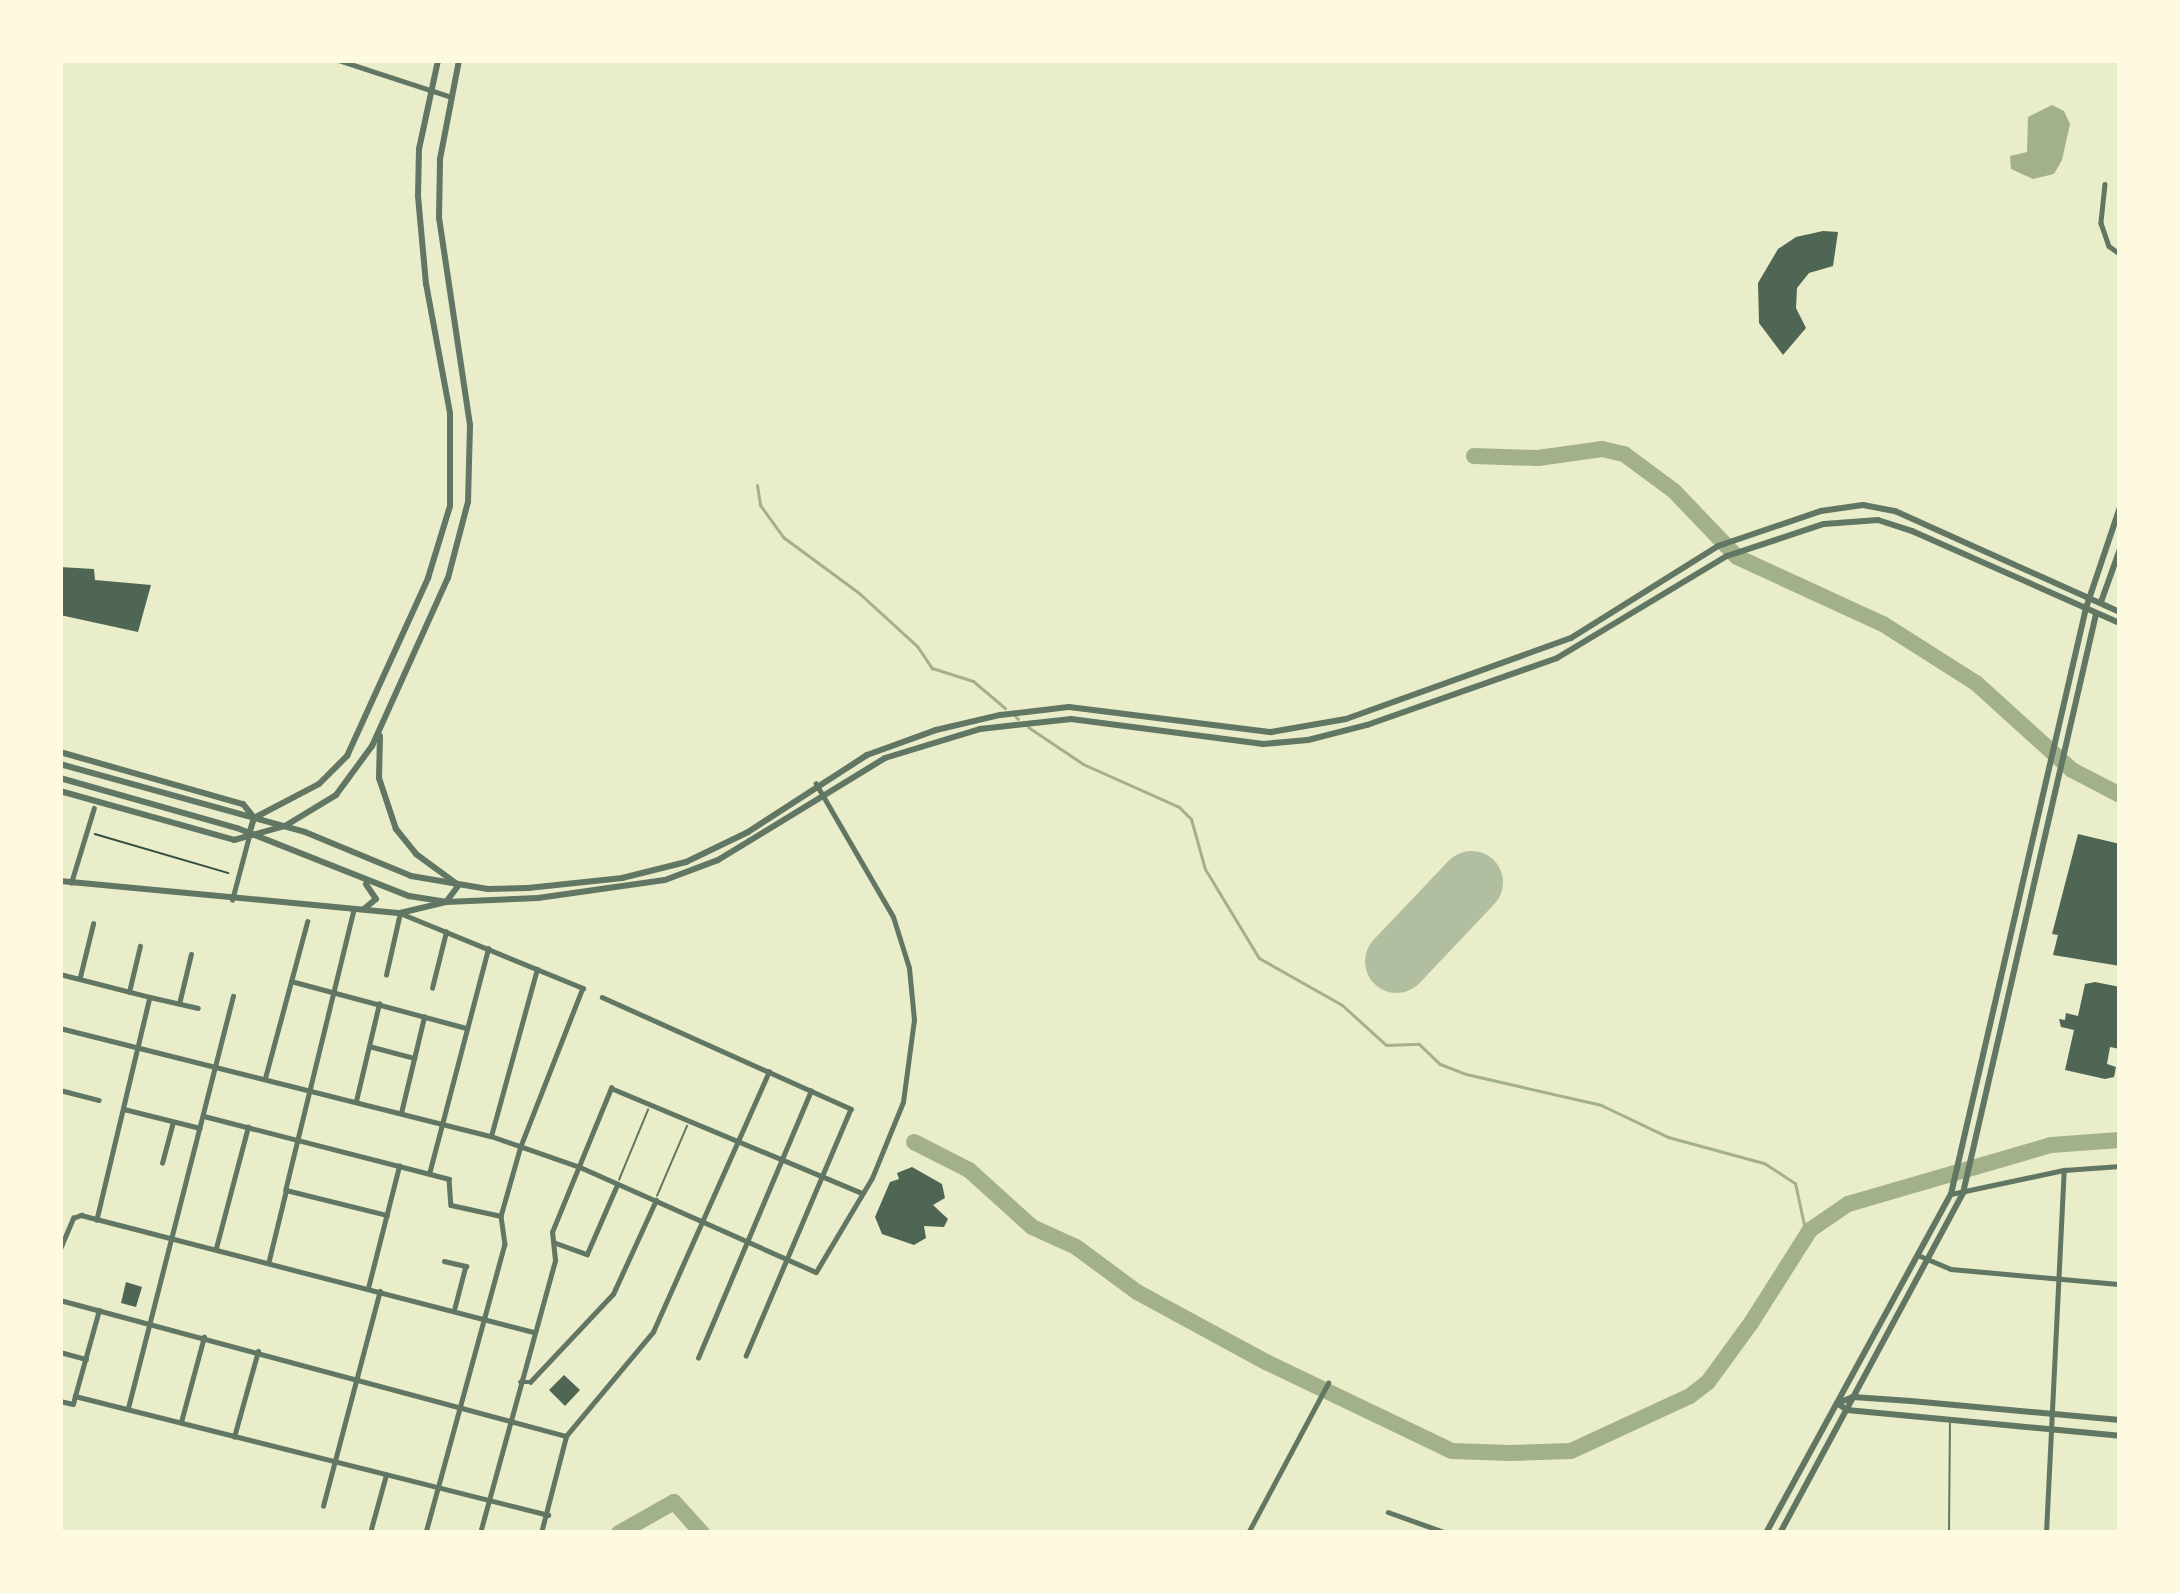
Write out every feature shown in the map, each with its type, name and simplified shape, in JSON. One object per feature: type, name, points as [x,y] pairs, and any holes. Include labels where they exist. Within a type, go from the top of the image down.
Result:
[{"type":"street","points":[[338,60],[449,96]]},
{"type":"street","points":[[254,818],[299,798],[346,756],[428,578],[449,506],[449,413],[419,224],[419,149],[438,60]]},
{"type":"street","points":[[60,790],[234,840],[285,826],[349,783],[383,721],[448,578],[468,502],[470,425],[439,218],[449,96],[459,60]]},
{"type":"street","points":[[2105,184],[2101,223],[2109,246],[2120,254]]},
{"type":"street","points":[[60,764],[285,826],[411,876],[459,885],[528,888],[658,872],[733,841],[816,784],[899,742],[1027,710],[1131,711],[1227,730],[1312,728],[1346,719],[1571,638],[1718,546],[1821,511],[1863,506],[1895,511],[2120,612]]},
{"type":"street","points":[[1766,1533],[1951,1194],[2086,608],[2120,507]]},
{"type":"street","points":[[60,778],[250,832],[409,896],[446,902],[538,898],[665,880],[745,848],[821,793],[885,758],[944,737],[1071,719],[1238,743],[1328,736],[1557,658],[1727,556],[1824,524],[1877,520],[2120,623]]},
{"type":"street","points":[[1780,1533],[1963,1193],[2096,613],[2120,549]]},
{"type":"street","points":[[383,721],[377,758],[388,812],[416,854],[459,885]]},
{"type":"street","points":[[60,752],[243,804],[254,818]]},
{"type":"street","points":[[60,1028],[491,1136],[580,1167],[816,1272],[862,1193],[907,1090],[914,1003],[893,917],[816,784]]},
{"type":"street","points":[[71,883],[94,808]]},
{"type":"street","points":[[232,900],[254,818]]},
{"type":"street","points":[[354,874],[375,891],[376,899],[373,906],[355,910]]},
{"type":"street","points":[[60,881],[400,914],[583,988],[521,1146],[501,1216],[506,1244],[426,1533]]},
{"type":"street","points":[[400,914],[446,902],[459,885]]},
{"type":"street","points":[[268,1262],[355,910]]},
{"type":"street","points":[[386,975],[400,914]]},
{"type":"street","points":[[265,1078],[307,922]]},
{"type":"street","points":[[79,979],[93,924]]},
{"type":"street","points":[[432,988],[446,932]]},
{"type":"street","points":[[129,992],[140,946]]},
{"type":"street","points":[[429,1174],[488,949]]},
{"type":"street","points":[[179,1004],[191,954]]},
{"type":"street","points":[[491,1136],[537,969]]},
{"type":"street","points":[[60,974],[198,1008]]},
{"type":"street","points":[[291,981],[467,1028]]},
{"type":"street","points":[[128,1408],[233,996]]},
{"type":"street","points":[[97,1220],[150,997]]},
{"type":"street","points":[[602,997],[851,1108],[746,1356]]},
{"type":"street","points":[[356,1101],[379,1004]]},
{"type":"street","points":[[401,1113],[424,1016]]},
{"type":"street","points":[[369,1046],[414,1058]]},
{"type":"street","points":[[541,1533],[566,1436],[653,1332],[769,1072]]},
{"type":"street","points":[[480,1533],[556,1243],[551,1232],[611,1088],[862,1193]]},
{"type":"street","points":[[60,1090],[99,1100]]},
{"type":"street","points":[[698,1358],[811,1090]]},
{"type":"street","points":[[124,1109],[200,1128]]},
{"type":"street","points":[[204,1115],[449,1179],[451,1205],[501,1216]]},
{"type":"street","points":[[162,1162],[173,1121]]},
{"type":"street","points":[[216,1248],[248,1127]]},
{"type":"street","points":[[368,1288],[399,1166]]},
{"type":"street","points":[[1951,1194],[2064,1170],[2120,1166]]},
{"type":"street","points":[[2046,1533],[2063,1280],[2064,1170]]},
{"type":"street","points":[[556,1243],[587,1254],[618,1184]]},
{"type":"street","points":[[286,1190],[386,1215]]},
{"type":"street","points":[[520,1382],[530,1382],[613,1294],[656,1200]]},
{"type":"street","points":[[61,1245],[73,1218],[97,1220],[534,1332]]},
{"type":"street","points":[[1918,1256],[1927,1262],[2120,1284]]},
{"type":"street","points":[[444,1261],[466,1266],[454,1311]]},
{"type":"street","points":[[322,1506],[380,1291]]},
{"type":"street","points":[[60,1300],[566,1436]]},
{"type":"street","points":[[60,1401],[73,1404],[100,1310]]},
{"type":"street","points":[[182,1422],[204,1337]]},
{"type":"street","points":[[234,1437],[258,1351]]},
{"type":"street","points":[[60,1352],[86,1359]]},
{"type":"street","points":[[1248,1533],[1328,1383]]},
{"type":"street","points":[[75,1396],[548,1515]]},
{"type":"street","points":[[1837,1403],[1853,1397],[2120,1420]]},
{"type":"street","points":[[1837,1403],[1847,1411],[2120,1436]]},
{"type":"street","points":[[371,1529],[386,1475]]},
{"type":"street","points":[[1388,1512],[1447,1533]]},
{"type":"lane","points":[[618,1184],[650,1104]]},
{"type":"lane","points":[[656,1200],[689,1121]]},
{"type":"lane","points":[[1948,1533],[1950,1420]]},
{"type":"path","points":[[86,831],[228,873]]},
{"type":"shaded area","points":[[2052,105],[2064,111],[2070,124],[2062,160],[2054,174],[2033,179],[2011,169],[2010,156],[2027,152],[2028,117]]},
{"type":"building","points":[[1838,232],[1833,266],[1809,273],[1797,288],[1796,308],[1806,328],[1783,355],[1759,323],[1758,283],[1778,249],[1796,237]]},
{"type":"building","points":[[60,567],[94,569],[95,580],[151,585],[138,632],[60,615]]},
{"type":"building","points":[[2078,834],[2120,844],[2120,966],[2053,955],[2058,935],[2052,934]]},
{"type":"building","points":[[2085,984],[2120,987],[2120,1049],[2110,1047],[2107,1064],[2116,1067],[2114,1077],[2105,1079],[2065,1070],[2074,1030],[2061,1027],[2059,1019],[2065,1020],[2066,1013],[2078,1016]]},
{"type":"building","points":[[912,1167],[942,1184],[945,1198],[933,1205],[948,1219],[944,1227],[924,1226],[926,1238],[914,1245],[882,1234],[875,1217],[890,1182]]},
{"type":"building","points":[[126,1282],[142,1287],[136,1307],[121,1303]]},
{"type":"building","points":[[564,1375],[580,1390],[565,1406],[549,1390]]},
{"type":"waterway","points":[[1474,456],[1538,458],[1602,449],[1624,454],[1674,491],[1737,557],[1883,624],[1976,683],[2072,770],[2120,795]]},
{"type":"waterway","points":[[757,485],[760,505],[783,537],[859,593],[917,646],[932,668],[973,681],[1005,708]]},
{"type":"waterway","points":[[1015,716],[1018,719]]},
{"type":"waterway","points":[[1028,727],[1083,764],[1179,807],[1191,819],[1205,869],[1259,958],[1342,1005],[1386,1045],[1419,1044],[1440,1064],[1466,1074],[1601,1105],[1668,1137],[1764,1163],[1795,1183],[1806,1234]]},
{"type":"waterway","points":[[914,1142],[969,1170],[1032,1227],[1076,1247],[1137,1292],[1266,1362],[1452,1451],[1510,1453],[1571,1451],[1690,1396],[1708,1382],[1751,1323],[1810,1230],[1848,1204],[2051,1145],[2120,1140]]},
{"type":"waterway","points":[[619,1533],[674,1502],[702,1533]]},
{"type":"runway","points":[[1396,961],[1471,882]]}]
